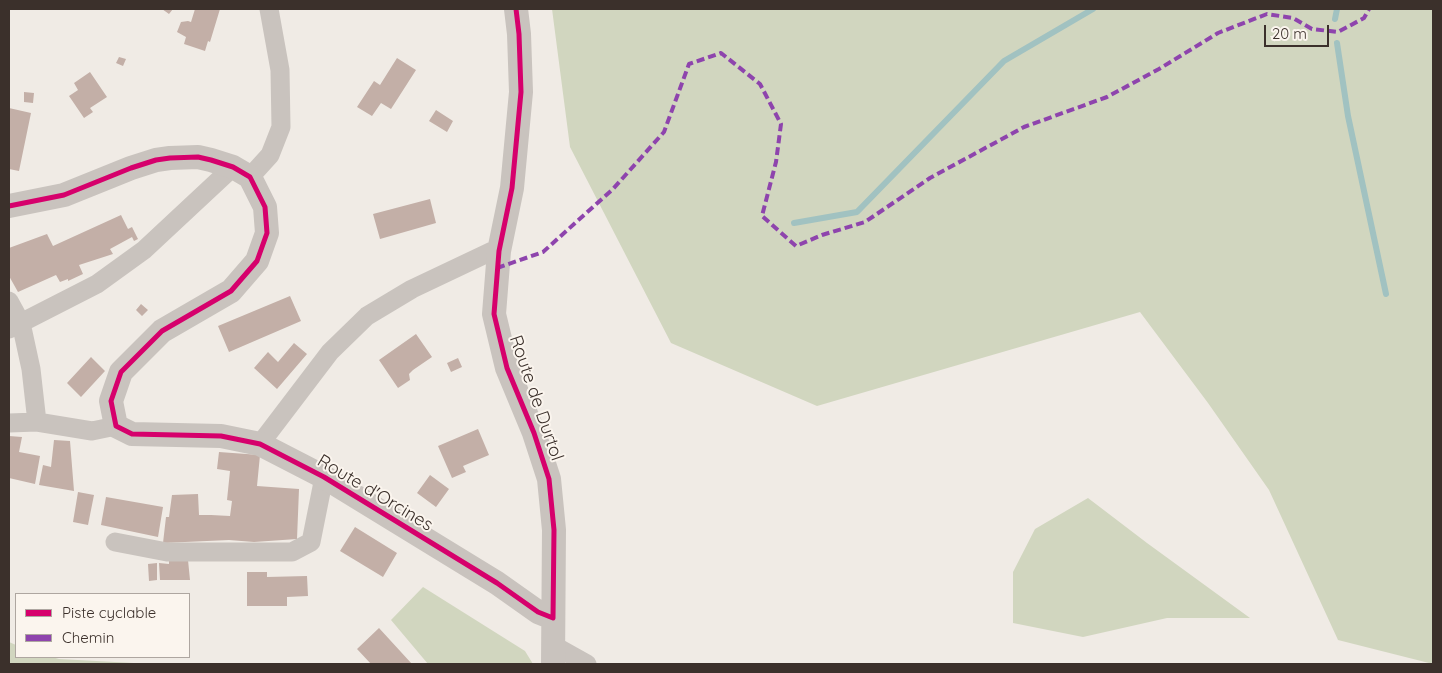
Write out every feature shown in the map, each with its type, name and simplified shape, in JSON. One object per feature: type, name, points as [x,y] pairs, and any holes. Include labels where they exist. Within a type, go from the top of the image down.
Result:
[{"type":"street","points":[[15,326],[97,284],[144,250],[241,172],[270,154],[281,127],[280,70],[269,9]]},
{"type":"street","name":"Route de Durtol","points":[[516,9],[521,92],[512,188],[499,251],[494,314],[507,368],[534,434],[549,479],[554,530],[553,655]]},
{"type":"street","points":[[9,206],[64,195],[131,168],[163,159],[184,156],[198,157],[241,172],[265,207],[267,233],[256,262],[231,291],[162,331],[121,372],[111,401],[116,426],[92,430],[37,422],[9,423]]},
{"type":"street","points":[[260,444],[330,352],[367,316],[421,285],[490,252],[499,251]]},
{"type":"street","points":[[9,302],[15,326],[31,369],[37,422]]},
{"type":"street","name":"Route d'Orcines","points":[[116,426],[132,434],[221,436],[260,444],[324,477],[497,583],[538,612],[553,618]]},
{"type":"street","points":[[115,542],[167,552],[292,552],[311,542],[324,477]]},
{"type":"street","points":[[553,655],[587,664]]},
{"type":"green space","points":[[552,9],[1433,9],[1433,664],[1338,640],[1269,490],[1208,403],[1140,312],[817,406],[671,343],[570,147]]},
{"type":"green space","points":[[1088,498],[1250,618],[1167,618],[1083,637],[1013,623],[1013,572],[1035,529]]},
{"type":"green space","points":[[423,587],[525,651],[533,664],[428,664],[391,620]]},
{"type":"green space","points":[[9,642],[15,645],[15,658],[56,658],[152,664],[9,664]]},
{"type":"building","points":[[162,9],[173,9],[169,14]]},
{"type":"building","points":[[195,9],[220,9],[210,42],[208,41],[205,51],[184,44],[186,37],[177,32],[181,22],[191,22]]},
{"type":"building","points":[[119,57],[126,59],[123,66],[116,63]]},
{"type":"building","points":[[397,58],[416,70],[391,109],[381,103],[372,116],[357,107],[374,81],[380,85]]},
{"type":"building","points":[[90,72],[107,97],[90,108],[93,112],[84,118],[69,96],[78,90],[74,83]]},
{"type":"building","points":[[24,92],[34,93],[33,103],[24,102]]},
{"type":"building","points":[[9,108],[31,113],[19,171],[9,169]]},
{"type":"building","points":[[436,110],[453,121],[447,132],[429,121]]},
{"type":"building","points":[[430,199],[436,223],[380,239],[373,214]]},
{"type":"building","points":[[121,215],[128,229],[132,227],[138,239],[134,241],[132,237],[110,249],[113,254],[79,265],[83,274],[68,281],[68,279],[60,282],[56,275],[18,292],[9,276],[9,248],[47,234],[53,246]]},
{"type":"building","points":[[290,296],[301,321],[229,352],[218,326]]},
{"type":"building","points":[[141,304],[148,310],[142,316],[136,310]]},
{"type":"building","points":[[416,334],[432,357],[413,370],[409,374],[410,380],[398,388],[379,360]]},
{"type":"building","points":[[294,343],[307,354],[277,389],[254,368],[268,352],[278,362]]},
{"type":"building","points":[[91,357],[105,371],[81,397],[67,383]]},
{"type":"building","points":[[458,358],[462,367],[451,372],[447,363]]},
{"type":"building","points":[[478,429],[489,455],[463,466],[466,472],[452,478],[438,446]]},
{"type":"building","points":[[9,436],[22,437],[19,452],[40,456],[35,484],[9,478]]},
{"type":"building","points":[[54,440],[70,441],[74,491],[39,485],[43,465],[51,467]]},
{"type":"building","points":[[219,452],[260,455],[257,486],[299,489],[297,539],[254,542],[229,540],[163,543],[166,517],[169,517],[172,495],[198,494],[199,515],[230,516],[232,501],[227,500],[230,471],[217,469]]},
{"type":"building","points":[[430,475],[449,489],[436,507],[417,493]]},
{"type":"building","points":[[78,492],[94,495],[88,525],[73,522]]},
{"type":"building","points":[[106,497],[163,507],[158,537],[101,525]]},
{"type":"building","points":[[355,527],[397,553],[383,577],[340,551]]},
{"type":"building","points":[[169,560],[188,560],[190,580],[160,580],[159,563],[169,564]]},
{"type":"building","points":[[157,563],[157,580],[149,581],[148,564]]},
{"type":"building","points":[[247,572],[267,572],[267,577],[307,576],[308,596],[287,597],[287,606],[247,606]]},
{"type":"building","points":[[379,628],[412,664],[371,664],[357,649]]},
{"type":"waterway","points":[[794,223],[857,212],[1004,61],[1093,9]]},
{"type":"waterway","points":[[1335,19],[1337,9]]},
{"type":"waterway","points":[[1337,43],[1348,116],[1386,294]]},
{"type":"marked path","points":[[497,268],[543,252],[613,189],[664,132],[689,64],[721,53],[760,84],[781,124],[776,162],[762,216],[796,246],[822,235],[865,222],[930,178],[1024,127],[1107,97],[1159,69],[1218,33],[1267,14],[1293,18],[1312,29],[1338,32],[1364,18],[1369,9]]},
{"type":"cycle path","points":[[9,206],[64,195],[131,168],[156,160],[170,158],[198,157],[211,160],[233,167],[250,177],[265,207],[267,233],[257,261],[231,291],[162,331],[121,372],[111,401],[116,426],[132,434],[221,436],[260,444],[324,477],[497,583],[538,612],[553,618],[554,530],[549,479],[534,433],[507,368],[494,314],[499,251],[512,188],[521,92],[516,9]]}]
